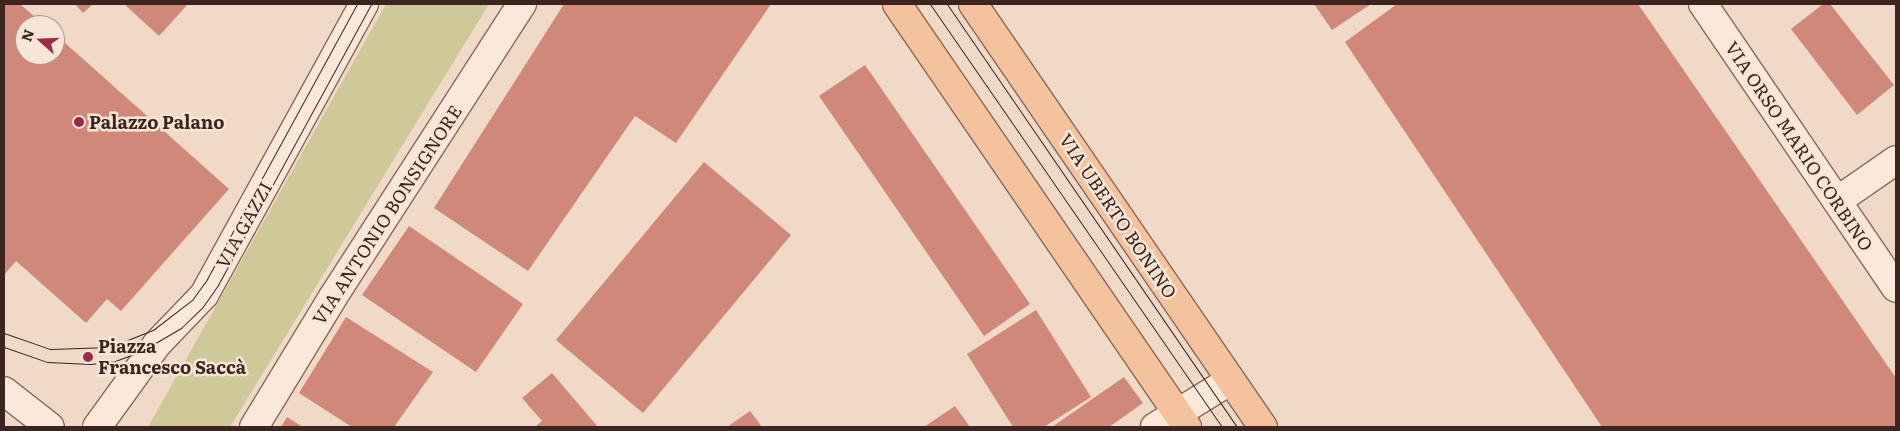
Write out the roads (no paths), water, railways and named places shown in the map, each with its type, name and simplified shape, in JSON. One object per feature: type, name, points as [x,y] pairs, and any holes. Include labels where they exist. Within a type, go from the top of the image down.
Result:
[{"type":"main road","points":[[898,4],[1183,420]]},
{"type":"main road","name":"VIA UBERTO BONINO","points":[[973,4],[1263,427]]},
{"type":"street","name":"VIA GAZZI","points":[[97,427],[157,344],[204,295],[364,4]]},
{"type":"street","name":"VIA ANTONIO BONSIGNORE","points":[[254,427],[333,297],[522,4]]},
{"type":"street","name":"VIA ORSO MARIO CORBINO","points":[[1702,4],[1896,288]]},
{"type":"street","points":[[1836,201],[1896,160]]},
{"type":"street","points":[[1155,427],[1183,420],[1231,380]]},
{"type":"street","points":[[4,392],[50,427]]},
{"type":"tram line","points":[[4,333],[50,349],[110,347],[153,330],[192,300],[207,279],[357,4]]},
{"type":"tram line","points":[[4,347],[47,362],[91,364],[115,361],[140,352],[181,328],[202,308],[218,285],[371,4]]},
{"type":"tram line","points":[[930,4],[1222,427]]},
{"type":"tram line","points":[[947,4],[1237,427]]},
{"type":"place","name":"Palazzo Palano","points":[[79,122]]},
{"type":"place","name":"Piazza Francesco Saccà","points":[[88,357]]}]
